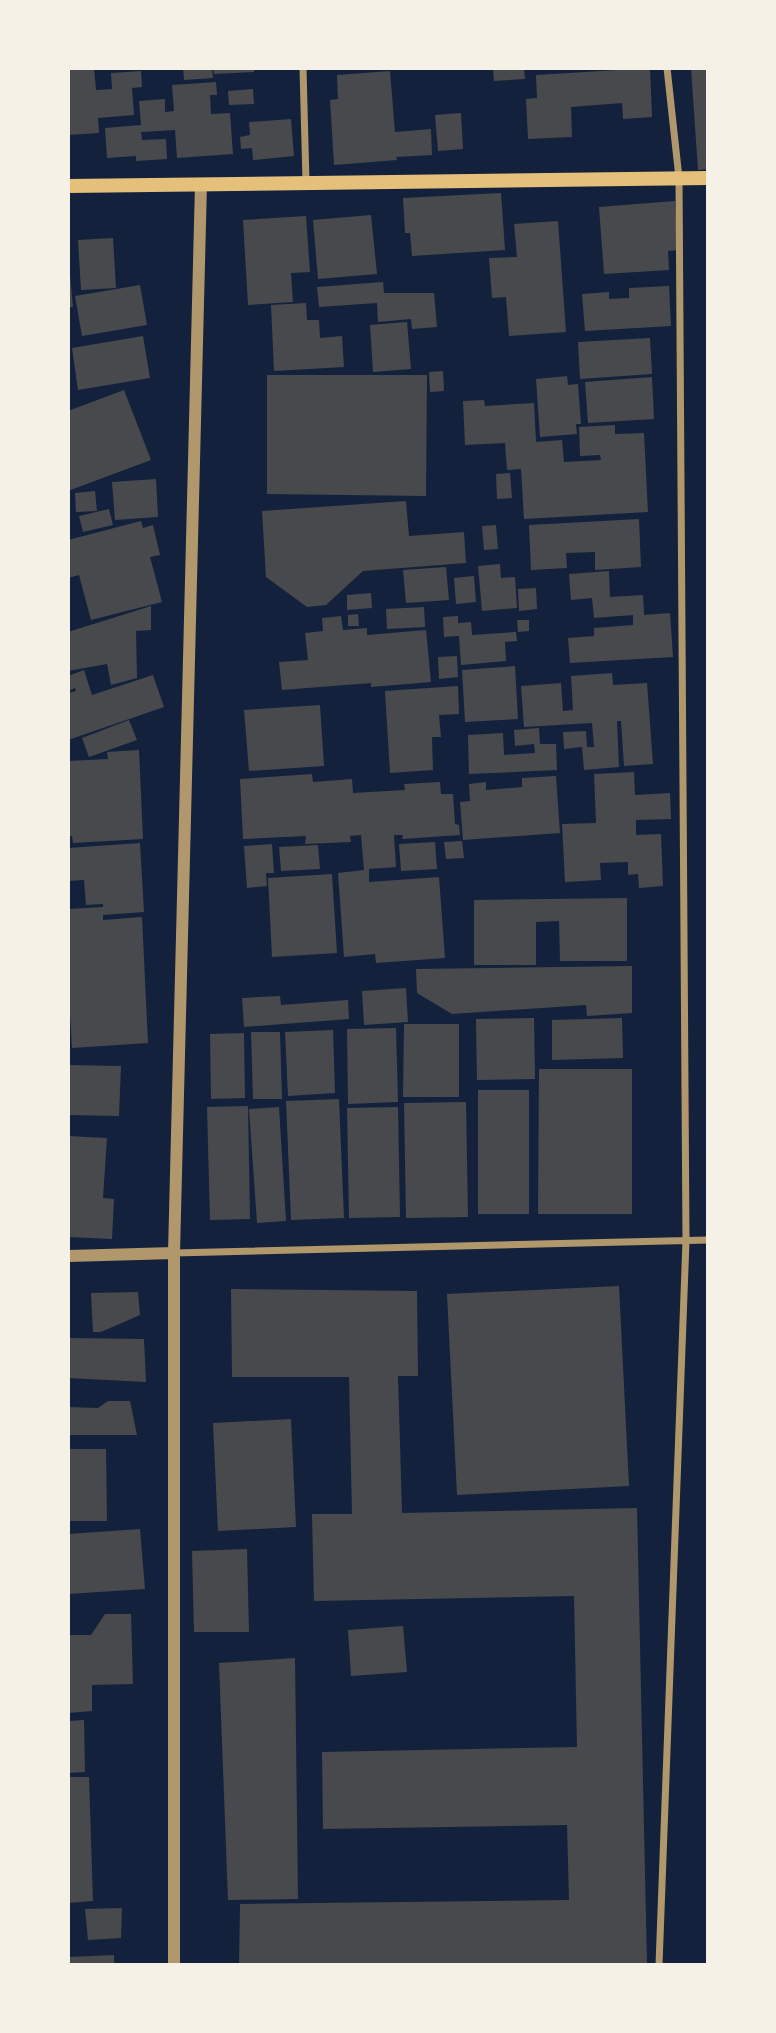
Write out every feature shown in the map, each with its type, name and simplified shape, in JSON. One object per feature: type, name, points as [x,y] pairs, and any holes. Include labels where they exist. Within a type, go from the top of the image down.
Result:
[{"type":"main road","points":[[68,186],[708,178]]},
{"type":"street","points":[[303,68],[306,183]]},
{"type":"street","points":[[659,1965],[686,1241],[679,178],[667,68]]},
{"type":"street","points":[[174,1965],[174,1253],[201,184]]},
{"type":"street","points":[[68,1256],[708,1240]]},
{"type":"building","points":[[94,68],[96,90],[112,89],[111,73],[141,71],[142,87],[132,88],[134,115],[98,118],[99,133],[68,135],[68,69]]},
{"type":"building","points":[[183,68],[212,68],[213,78],[184,80]]},
{"type":"building","points":[[213,68],[254,68],[254,72],[214,74]]},
{"type":"building","points":[[493,68],[524,68],[525,79],[494,81]]},
{"type":"building","points":[[650,68],[652,117],[623,119],[622,103],[571,107],[572,137],[528,139],[526,99],[537,98],[536,75]]},
{"type":"building","points":[[691,68],[708,68],[708,169],[698,170]]},
{"type":"building","points":[[390,71],[395,132],[431,129],[432,155],[334,165],[330,100],[338,99],[337,75]]},
{"type":"building","points":[[216,82],[217,95],[210,95],[211,114],[230,113],[233,154],[177,158],[175,130],[141,132],[142,140],[166,139],[167,159],[136,161],[136,156],[107,158],[105,128],[141,125],[139,101],[165,99],[165,112],[174,111],[172,85]]},
{"type":"building","points":[[253,89],[254,104],[229,105],[228,91]]},
{"type":"building","points":[[461,113],[463,149],[438,151],[435,115]]},
{"type":"building","points":[[291,119],[294,156],[253,160],[252,148],[241,149],[240,137],[250,135],[249,122]]},
{"type":"building","points":[[501,193],[505,250],[412,256],[410,233],[405,233],[403,198]]},
{"type":"building","points":[[675,201],[678,250],[668,251],[669,270],[604,274],[599,207]]},
{"type":"building","points":[[371,215],[377,274],[318,279],[313,220]]},
{"type":"building","points":[[306,216],[310,272],[291,273],[293,302],[248,305],[243,220]]},
{"type":"building","points":[[558,221],[566,332],[509,336],[506,297],[492,298],[489,258],[517,257],[514,224]]},
{"type":"building","points":[[113,238],[116,288],[81,290],[78,240]]},
{"type":"building","points":[[70,274],[73,307],[68,307]]},
{"type":"building","points":[[383,282],[384,293],[434,293],[437,327],[412,329],[411,319],[378,322],[377,303],[319,307],[317,287]]},
{"type":"building","points":[[140,285],[147,325],[82,336],[75,296]]},
{"type":"building","points":[[669,286],[671,326],[585,331],[582,294],[609,292],[609,299],[629,298],[629,288]]},
{"type":"building","points":[[306,303],[307,320],[319,320],[320,338],[342,336],[344,367],[274,371],[271,305]]},
{"type":"building","points":[[407,322],[411,369],[373,372],[370,325]]},
{"type":"building","points":[[143,336],[150,378],[78,390],[72,348]]},
{"type":"building","points":[[650,338],[652,374],[580,379],[578,342]]},
{"type":"building","points":[[443,371],[444,391],[430,392],[429,372]]},
{"type":"building","points":[[267,375],[427,375],[426,496],[267,494]]},
{"type":"building","points":[[567,376],[568,385],[578,384],[581,424],[576,424],[577,434],[540,437],[536,379]]},
{"type":"building","points":[[652,377],[654,419],[588,423],[585,382]]},
{"type":"building","points":[[124,390],[151,460],[68,491],[68,411]]},
{"type":"building","points":[[484,400],[485,406],[534,403],[536,442],[562,440],[564,462],[601,460],[600,455],[580,456],[579,427],[615,425],[615,434],[644,433],[648,512],[524,519],[521,469],[507,470],[505,443],[465,445],[463,401]]},
{"type":"building","points":[[510,473],[512,498],[497,499],[496,474]]},
{"type":"building","points":[[156,479],[158,517],[115,520],[112,482]]},
{"type":"building","points":[[95,491],[97,511],[76,512],[75,493]]},
{"type":"building","points":[[406,501],[409,536],[464,532],[466,563],[363,571],[326,605],[307,607],[266,577],[262,511]]},
{"type":"building","points":[[109,509],[113,525],[83,532],[79,516]]},
{"type":"building","points":[[639,519],[641,567],[595,570],[595,552],[566,553],[567,568],[531,570],[529,525]]},
{"type":"building","points":[[141,521],[143,528],[153,525],[160,555],[150,557],[162,602],[91,620],[79,575],[68,578],[68,540]]},
{"type":"building","points":[[496,525],[498,549],[484,550],[482,526]]},
{"type":"building","points":[[500,564],[501,578],[515,577],[517,608],[482,611],[478,566]]},
{"type":"building","points":[[446,567],[449,600],[406,603],[403,570]]},
{"type":"building","points":[[609,571],[610,597],[643,595],[644,615],[670,613],[673,657],[570,663],[568,638],[594,636],[594,628],[633,625],[633,615],[594,618],[592,598],[571,600],[569,574]]},
{"type":"building","points":[[474,576],[476,602],[456,604],[454,578]]},
{"type":"building","points":[[536,588],[537,609],[519,611],[518,589]]},
{"type":"building","points":[[371,593],[372,608],[347,610],[347,595]]},
{"type":"building","points":[[151,606],[151,630],[136,631],[137,678],[111,685],[107,664],[68,671],[68,632]]},
{"type":"building","points":[[424,607],[425,627],[387,629],[386,609]]},
{"type":"building","points":[[358,614],[359,626],[348,626],[348,615]]},
{"type":"building","points":[[341,616],[343,630],[367,628],[367,635],[426,630],[431,682],[371,687],[371,683],[282,690],[279,662],[308,660],[305,633],[323,631],[322,618]]},
{"type":"building","points":[[458,616],[458,623],[471,622],[472,635],[516,632],[517,641],[505,642],[506,661],[461,665],[459,636],[444,637],[443,617]]},
{"type":"building","points":[[517,620],[529,620],[529,631],[518,632]]},
{"type":"building","points":[[457,656],[458,677],[439,679],[438,657]]},
{"type":"building","points":[[515,666],[518,719],[465,722],[462,670]]},
{"type":"building","points":[[84,670],[92,695],[153,675],[164,707],[68,740],[68,693],[76,691],[75,688],[68,691],[68,676]]},
{"type":"building","points":[[612,673],[613,685],[647,683],[653,764],[624,766],[621,721],[617,721],[619,767],[584,770],[582,747],[564,749],[563,732],[586,731],[587,747],[594,747],[592,723],[524,727],[521,686],[561,683],[563,711],[573,710],[571,676]]},
{"type":"building","points":[[458,686],[459,714],[439,715],[441,737],[432,737],[433,770],[390,773],[385,691]]},
{"type":"building","points":[[320,705],[324,766],[249,771],[244,710]]},
{"type":"building","points":[[129,720],[137,740],[89,757],[82,738]]},
{"type":"building","points":[[539,728],[540,744],[556,744],[557,770],[469,774],[468,735],[503,733],[504,755],[535,753],[534,744],[515,746],[514,730]]},
{"type":"building","points":[[139,750],[143,839],[73,843],[72,836],[68,836],[68,761],[108,759],[107,752]]},
{"type":"building","points":[[634,772],[635,795],[670,793],[671,819],[636,820],[636,835],[661,834],[663,886],[639,888],[638,874],[628,875],[628,862],[600,863],[601,880],[565,882],[562,824],[596,823],[594,774]]},
{"type":"building","points":[[312,774],[313,782],[352,779],[353,793],[405,790],[404,784],[440,782],[441,794],[453,794],[455,824],[459,825],[460,835],[402,839],[403,835],[394,835],[396,867],[369,869],[369,882],[439,877],[445,958],[376,963],[375,954],[344,957],[338,873],[364,870],[361,835],[350,836],[351,842],[305,844],[306,836],[243,839],[240,779]]},
{"type":"building","points":[[556,776],[560,833],[463,840],[460,802],[470,801],[469,784],[486,782],[486,790],[522,787],[522,778]]},
{"type":"building","points":[[462,841],[464,858],[446,859],[444,842]]},
{"type":"building","points":[[435,842],[437,869],[401,871],[399,844]]},
{"type":"building","points":[[140,843],[144,912],[103,915],[103,920],[142,917],[148,1043],[72,1048],[68,909],[103,907],[103,904],[86,905],[84,880],[68,881],[68,848]]},
{"type":"building","points":[[272,844],[274,873],[266,873],[267,886],[247,888],[244,846]]},
{"type":"building","points":[[318,845],[320,869],[281,871],[279,847]]},
{"type":"building","points":[[332,874],[337,953],[272,957],[268,878]]},
{"type":"building","points":[[627,898],[627,961],[560,961],[559,921],[536,922],[536,965],[474,965],[474,900]]},
{"type":"building","points":[[632,966],[632,1013],[587,1016],[586,1005],[452,1014],[417,993],[416,969]]},
{"type":"building","points":[[406,988],[408,1022],[364,1025],[362,991]]},
{"type":"building","points":[[280,996],[281,1005],[348,1000],[349,1019],[244,1027],[242,998]]},
{"type":"building","points":[[534,1018],[535,1079],[477,1080],[476,1019]]},
{"type":"building","points":[[622,1018],[623,1058],[552,1060],[552,1020]]},
{"type":"building","points":[[404,1024],[459,1024],[459,1097],[403,1097]]},
{"type":"building","points":[[396,1028],[398,1102],[348,1104],[347,1029]]},
{"type":"building","points":[[333,1030],[335,1093],[288,1096],[285,1032]]},
{"type":"building","points":[[251,1032],[280,1032],[282,1099],[253,1099]]},
{"type":"building","points":[[244,1033],[245,1098],[211,1099],[210,1034]]},
{"type":"building","points":[[68,1065],[121,1066],[119,1116],[68,1115]]},
{"type":"building","points":[[539,1069],[632,1069],[632,1214],[538,1214]]},
{"type":"building","points":[[478,1090],[529,1090],[529,1214],[478,1214]]},
{"type":"building","points":[[339,1099],[344,1218],[291,1220],[286,1101]]},
{"type":"building","points":[[466,1102],[468,1217],[406,1218],[404,1103]]},
{"type":"building","points":[[248,1106],[250,1219],[210,1220],[207,1107]]},
{"type":"building","points":[[279,1107],[286,1221],[257,1223],[249,1109]]},
{"type":"building","points":[[398,1107],[400,1217],[349,1218],[347,1108]]},
{"type":"building","points":[[68,1136],[107,1138],[103,1198],[114,1199],[112,1239],[68,1237]]},
{"type":"building","points":[[619,1286],[629,1486],[457,1495],[447,1294]]},
{"type":"building","points":[[231,1289],[417,1291],[418,1376],[398,1376],[402,1513],[637,1508],[647,1965],[239,1965],[240,1904],[569,1900],[567,1825],[323,1829],[322,1752],[577,1747],[574,1596],[314,1601],[312,1514],[352,1514],[349,1377],[232,1377]]},
{"type":"building","points":[[138,1292],[140,1315],[101,1332],[93,1332],[91,1293]]},
{"type":"building","points":[[68,1338],[144,1339],[146,1382],[68,1378]]},
{"type":"building","points":[[108,1401],[130,1401],[137,1435],[68,1435],[68,1407],[98,1408]]},
{"type":"building","points":[[291,1419],[296,1527],[218,1531],[213,1423]]},
{"type":"building","points":[[68,1449],[106,1449],[107,1521],[68,1521]]},
{"type":"building","points":[[140,1529],[145,1589],[68,1594],[68,1534]]},
{"type":"building","points":[[247,1549],[249,1632],[194,1632],[192,1551]]},
{"type":"building","points":[[105,1614],[131,1614],[133,1684],[92,1685],[92,1711],[68,1713],[68,1635],[91,1635]]},
{"type":"building","points":[[403,1626],[407,1672],[351,1676],[348,1630]]},
{"type":"building","points":[[295,1658],[298,1899],[228,1900],[219,1663]]},
{"type":"building","points":[[84,1720],[85,1772],[68,1773],[68,1721]]},
{"type":"building","points":[[68,1777],[89,1777],[93,1901],[68,1903]]},
{"type":"building","points":[[122,1908],[121,1938],[88,1940],[85,1909]]},
{"type":"building","points":[[114,1955],[114,1965],[68,1965],[68,1957]]}]
